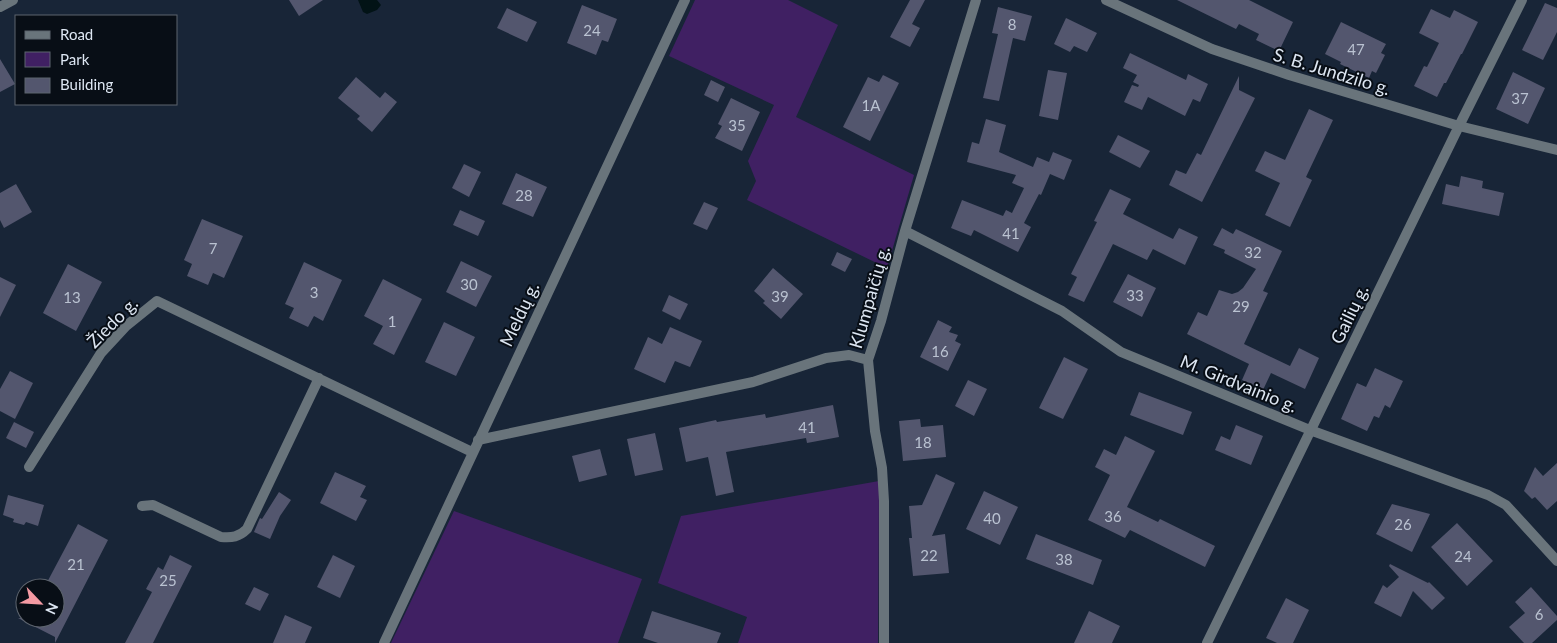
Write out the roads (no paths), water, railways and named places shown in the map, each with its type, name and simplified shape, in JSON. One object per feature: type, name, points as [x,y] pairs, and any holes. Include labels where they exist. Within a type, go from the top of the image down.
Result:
[{"type":"street","points":[[0,7],[13,0]]},
{"type":"street","name":"Meldų g.","points":[[384,643],[472,452],[686,0]]},
{"type":"street","name":"Klumpaičių g.","points":[[884,643],[884,501],[882,468],[875,431],[868,360],[881,321],[905,231],[976,0]]},
{"type":"street","name":"S. B. Jundzilo g.","points":[[1106,0],[1212,50],[1459,126],[1557,150]]},
{"type":"street","name":"Gailių g.","points":[[1207,643],[1522,0]]},
{"type":"street","name":"M. Girdvainio g.","points":[[905,231],[1062,311],[1121,352],[1310,430],[1488,495],[1506,505],[1557,561]]},
{"type":"street","name":"Žiedo g.","points":[[29,467],[101,353],[126,326],[157,301],[472,452]]},
{"type":"street","points":[[478,440],[753,382],[826,358],[848,356],[868,360]]},
{"type":"street","points":[[142,506],[154,505],[221,537],[232,538],[241,535],[247,529],[319,378]]}]
